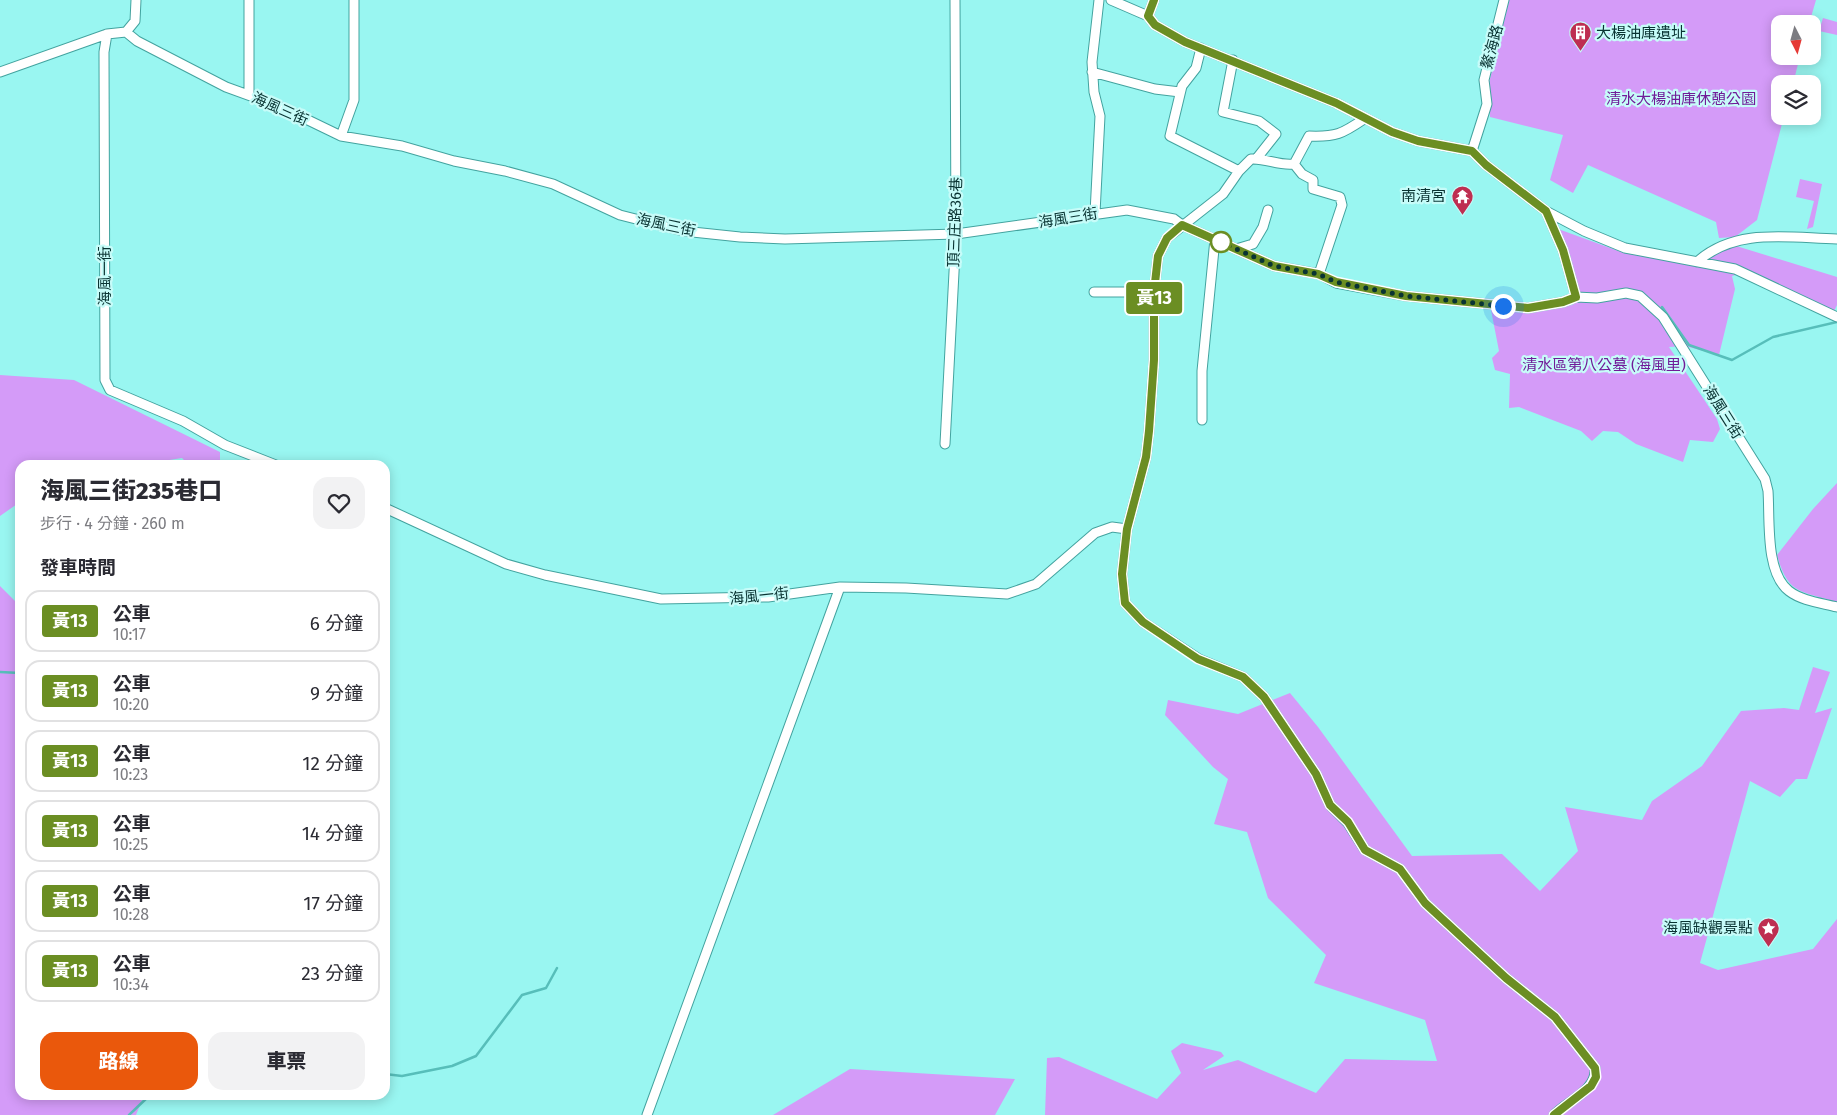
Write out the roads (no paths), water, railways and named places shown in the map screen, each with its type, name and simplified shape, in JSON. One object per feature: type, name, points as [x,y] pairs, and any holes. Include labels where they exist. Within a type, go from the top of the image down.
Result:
[{"type":"street","points":[[0,72],[107,34],[126,32],[135,21],[136,0]]},
{"type":"street","points":[[249,0],[249,94]]},
{"type":"street","points":[[342,136],[354,100],[354,0]]},
{"type":"street","name":"頂三庄路36巷","points":[[945,444],[956,234],[955,0]]},
{"type":"street","points":[[1095,213],[1100,116],[1094,92],[1092,72],[1099,0]]},
{"type":"street","points":[[1111,0],[1148,16],[1155,25],[1201,48],[1336,103],[1364,119],[1418,141],[1472,151],[1486,165],[1546,211],[1584,231],[1625,248],[1735,269],[1837,317]]},
{"type":"street","points":[[1148,16],[1154,0]]},
{"type":"street","name":"鰲海路","points":[[1472,151],[1487,104],[1484,80],[1504,0]]},
{"type":"street","name":"海風三街","points":[[126,32],[137,41],[226,87],[281,106],[342,136],[402,146],[454,161],[553,184],[620,215],[684,231],[740,237],[784,239],[956,234],[1095,213],[1138,210],[1174,219],[1182,225],[1274,266],[1318,274],[1336,282],[1406,296],[1528,308],[1563,302],[1576,297],[1597,298],[1626,293],[1640,296],[1663,317],[1765,479],[1768,491],[1774,572],[1789,591],[1837,607]]},
{"type":"street","name":"海風一街","points":[[107,34],[104,52],[106,380],[110,390],[183,421],[225,445],[263,460]]},
{"type":"street","points":[[1201,48],[1196,68],[1180,92],[1170,136],[1239,171]]},
{"type":"street","points":[[1233,60],[1223,112],[1259,121],[1276,134],[1258,158]]},
{"type":"street","points":[[1092,72],[1155,89],[1180,92]]},
{"type":"street","points":[[1294,164],[1309,136],[1333,137],[1344,133],[1364,119]]},
{"type":"street","points":[[1294,164],[1285,165],[1258,158],[1251,159],[1239,171],[1223,194],[1167,238],[1158,256],[1154,292],[1154,360],[1146,457],[1127,529],[1122,574],[1125,603],[1143,622],[1198,659],[1243,677],[1264,697],[1316,774],[1330,805],[1348,822],[1365,850],[1400,869],[1425,903],[1506,978],[1555,1017],[1595,1068],[1596,1077],[1591,1086],[1554,1115]]},
{"type":"street","points":[[1294,164],[1302,174],[1313,180],[1314,190],[1340,197],[1342,206],[1318,274]]},
{"type":"street","points":[[1236,249],[1253,244],[1263,227],[1268,210]]},
{"type":"street","points":[[1546,211],[1563,250],[1576,297]]},
{"type":"street","points":[[1697,262],[1709,251],[1722,244],[1753,236],[1837,239]]},
{"type":"street","points":[[1202,420],[1202,371],[1215,239]]},
{"type":"street","points":[[1094,292],[1154,292]]},
{"type":"street","name":"海風一街","points":[[390,510],[506,564],[545,575],[661,599],[768,597],[840,587],[906,588],[1007,594],[1036,584],[1095,533],[1112,527],[1127,529]]},
{"type":"street","points":[[647,1115],[840,587]]},
{"type":"waterway","points":[[1662,307],[1689,345],[1732,360],[1773,337],[1837,322]]},
{"type":"waterway","points":[[0,672],[15,673]]},
{"type":"waterway","points":[[390,1075],[402,1076],[452,1066],[476,1056],[522,995],[546,988],[557,968]]},
{"type":"waterway","points":[[129,1115],[145,1100]]},
{"type":"place","name":"大楊油庫遺址","points":[[1580,52]]},
{"type":"place","name":"南清宮","points":[[1462,215]]},
{"type":"place","name":"海風缺觀景點","points":[[1769,947]]},
{"type":"park label","name":"清水大楊油庫休憩公園","points":[[1681,99]]},
{"type":"park label","name":"清水區第八公墓 (海風里)","points":[[1604,365]]}]
